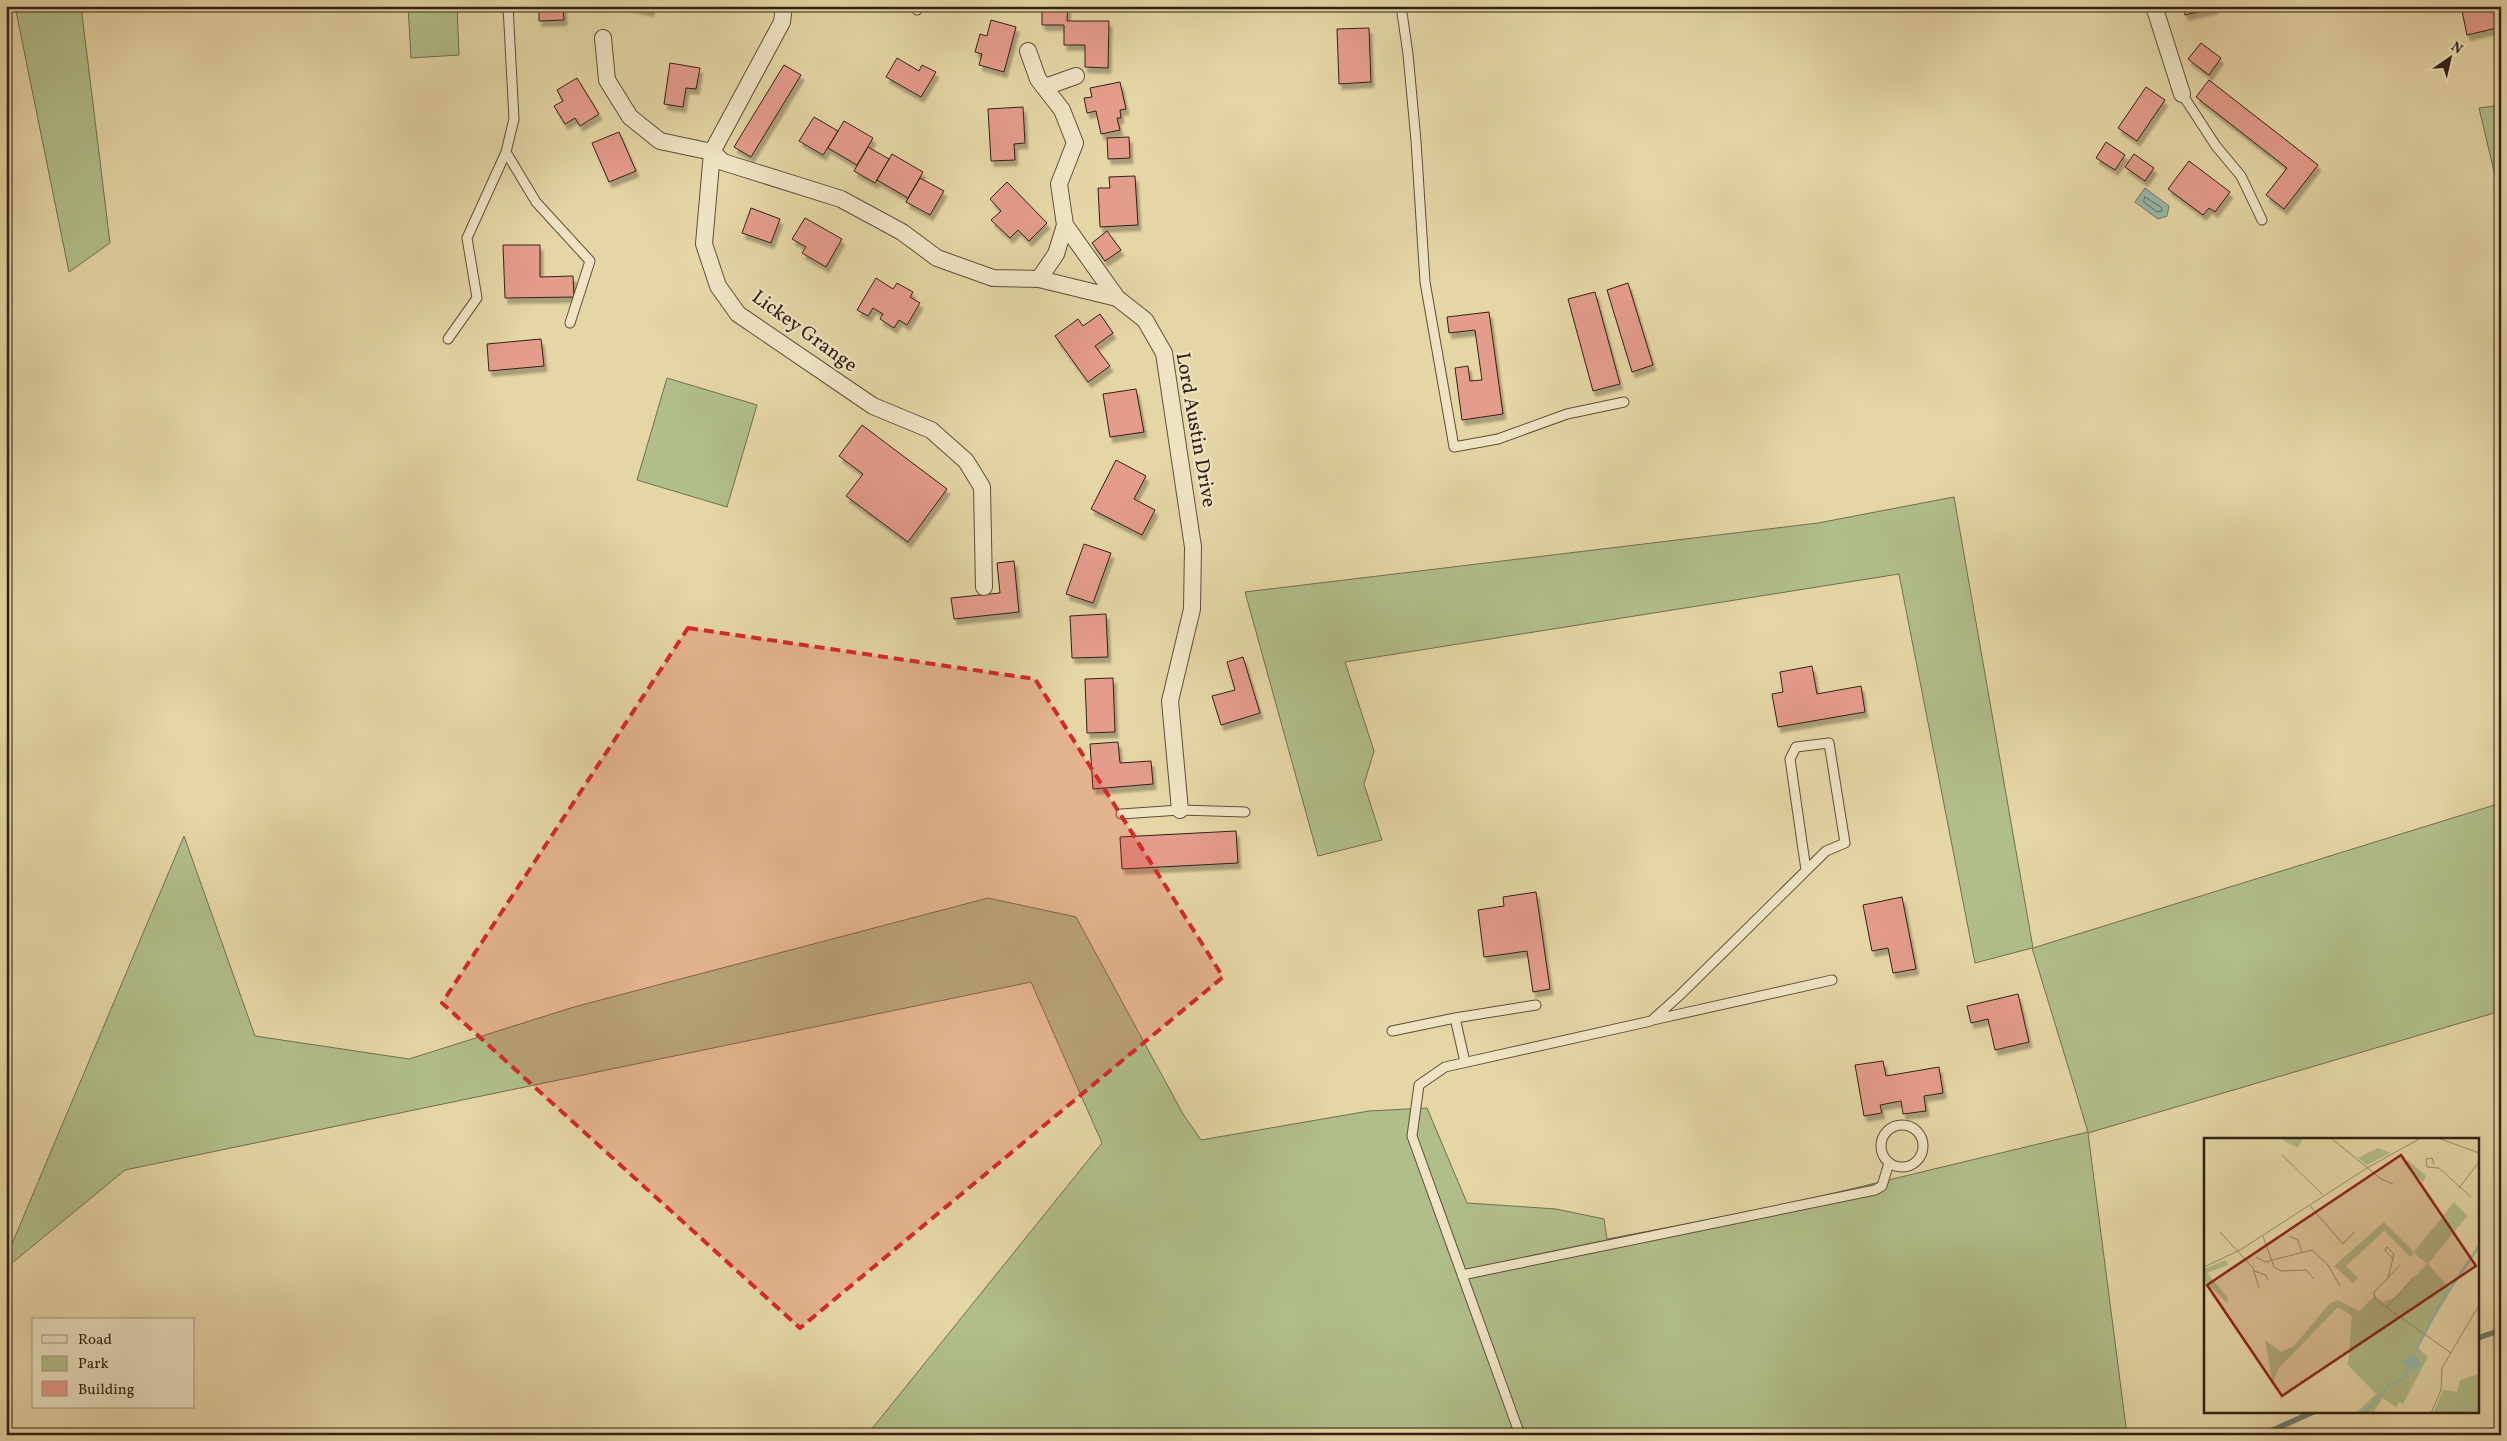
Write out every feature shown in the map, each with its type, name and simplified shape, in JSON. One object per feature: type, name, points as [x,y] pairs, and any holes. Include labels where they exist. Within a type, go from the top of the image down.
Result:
[{"type":"street","name":"Lickey Grange","points":[[784,6],[782,22],[712,152],[704,244],[718,286],[738,314],[873,406],[931,430],[966,461],[982,487],[984,587]]},
{"type":"street","points":[[2154,6],[2182,94]]},
{"type":"street","points":[[603,38],[608,80],[630,117],[660,141],[712,152]]},
{"type":"street","points":[[1028,51],[1038,78],[1062,110],[1075,143],[1059,184],[1065,225],[1056,254],[1039,279]]},
{"type":"street","points":[[1044,87],[1076,76]]},
{"type":"street","name":"Lord Austin Drive","points":[[712,152],[723,162],[841,199],[902,232],[937,258],[993,278],[1039,279],[1117,298],[1145,320],[1164,353],[1193,547],[1192,609],[1170,701],[1180,810]]},
{"type":"street","points":[[1065,225],[1117,298]]},
{"type":"lane","points":[[448,339],[477,298],[467,238],[506,152],[514,119],[508,6]]},
{"type":"lane","points":[[1400,6],[1408,54],[1416,141],[1425,282],[1454,447],[1498,439],[1567,414],[1624,402]]},
{"type":"lane","points":[[2182,94],[2216,146],[2241,176],[2262,220]]},
{"type":"lane","points":[[506,152],[536,202],[590,261],[570,323]]},
{"type":"lane","points":[[1651,1021],[1680,995],[1826,851],[1845,843],[1829,743],[1796,747],[1790,759],[1806,870]]},
{"type":"lane","points":[[1121,814],[1180,810],[1245,812]]},
{"type":"lane","points":[[1520,1435],[1412,1136],[1420,1085],[1445,1067],[1832,980]]},
{"type":"lane","points":[[1392,1031],[1455,1018],[1536,1006]]},
{"type":"lane","points":[[1455,1018],[1465,1062]]},
{"type":"lane","points":[[1904,1124],[1916,1130],[1923,1142],[1921,1156],[1916,1162],[1903,1167],[1889,1163],[1885,1158],[1881,1145],[1886,1133],[1897,1125],[1904,1124]]},
{"type":"lane","points":[[1462,1275],[1875,1190],[1882,1186],[1889,1163]]},
{"type":"highlighted area","points":[[688,628],[1035,679],[1223,977],[800,1328],[442,1003]]},
{"type":"green space","points":[[15,6],[81,6],[110,243],[69,272]]},
{"type":"green space","points":[[408,6],[457,6],[459,55],[411,58]]},
{"type":"green space","points":[[2501,105],[2501,201],[2479,108]]},
{"type":"green space","points":[[667,378],[757,405],[727,507],[637,480]]},
{"type":"green space","points":[[1954,497],[2033,948],[2501,803],[2501,1011],[2088,1133],[2127,1435],[867,1435],[1102,1143],[1031,982],[125,1170],[6,1268],[6,1258],[184,836],[255,1036],[409,1059],[574,1007],[988,898],[1076,917],[1183,1114],[1201,1140],[1369,1111],[1427,1108],[1467,1203],[1556,1209],[1604,1219],[1607,1239],[1776,1207],[2088,1132],[2032,948],[1975,963],[1899,574],[1345,662],[1374,751],[1364,784],[1382,840],[1318,856],[1245,592],[1818,523]]},
{"type":"water","points":[[2145,188],[2169,206],[2167,216],[2158,219],[2135,202]]},
{"type":"building","points":[[539,6],[563,6],[564,20],[539,21]]},
{"type":"building","points":[[628,6],[652,6],[651,11]]},
{"type":"building","points":[[1042,6],[1068,6],[1067,21],[1109,21],[1108,68],[1085,67],[1085,45],[1064,45],[1064,25],[1042,25]]},
{"type":"building","points":[[2183,6],[2214,6],[2215,8],[2185,15]]},
{"type":"building","points":[[2486,6],[2501,6],[2501,27],[2467,35],[2462,11]]},
{"type":"building","points":[[991,20],[1016,27],[1004,72],[979,65],[982,54],[975,52],[980,34],[987,36]]},
{"type":"building","points":[[1369,28],[1371,82],[1339,84],[1337,29]]},
{"type":"building","points":[[2201,43],[2221,58],[2209,75],[2188,59]]},
{"type":"building","points":[[897,58],[919,71],[922,65],[936,72],[921,97],[886,77]]},
{"type":"building","points":[[670,63],[700,68],[696,89],[686,88],[683,107],[664,104]]},
{"type":"building","points":[[784,65],[801,75],[751,157],[734,147]]},
{"type":"building","points":[[577,78],[599,114],[580,126],[575,118],[565,124],[554,106],[563,101],[557,90]]},
{"type":"building","points":[[2209,80],[2318,165],[2284,209],[2266,195],[2287,168],[2196,97]]},
{"type":"building","points":[[1120,82],[1126,109],[1120,110],[1121,118],[1117,118],[1120,130],[1101,134],[1096,111],[1087,113],[1084,98],[1092,97],[1090,88]]},
{"type":"building","points":[[2146,87],[2165,100],[2137,141],[2118,128]]},
{"type":"building","points":[[1023,107],[1025,143],[1014,144],[1015,160],[991,161],[988,109]]},
{"type":"building","points":[[814,117],[838,131],[823,155],[799,141]]},
{"type":"building","points":[[844,121],[873,138],[857,165],[828,148]]},
{"type":"building","points":[[619,132],[636,171],[609,182],[592,143]]},
{"type":"building","points":[[1129,137],[1130,158],[1108,159],[1107,138]]},
{"type":"building","points":[[2106,142],[2125,155],[2115,170],[2096,158]]},
{"type":"building","points":[[868,147],[889,159],[875,183],[854,171]]},
{"type":"building","points":[[892,154],[923,172],[908,198],[877,180]]},
{"type":"building","points":[[2134,154],[2154,168],[2145,181],[2125,167]]},
{"type":"building","points":[[2189,161],[2230,192],[2215,212],[2209,208],[2203,215],[2168,189]]},
{"type":"building","points":[[1135,176],[1138,225],[1100,227],[1098,188],[1110,188],[1109,177]]},
{"type":"building","points":[[920,178],[944,191],[930,215],[906,202]]},
{"type":"building","points":[[1007,182],[1047,223],[1029,241],[1018,230],[1010,238],[991,220],[1001,211],[990,199]]},
{"type":"building","points":[[751,208],[780,219],[771,243],[742,233]]},
{"type":"building","points":[[805,218],[842,239],[826,267],[802,253],[806,247],[792,239]]},
{"type":"building","points":[[1107,231],[1121,250],[1105,261],[1092,243]]},
{"type":"building","points":[[503,245],[540,245],[540,277],[573,276],[574,297],[505,298]]},
{"type":"building","points":[[876,278],[893,289],[897,283],[913,292],[910,297],[920,303],[907,325],[899,320],[894,328],[880,319],[883,314],[873,308],[868,316],[857,310]]},
{"type":"building","points":[[1628,283],[1653,365],[1632,372],[1607,290]]},
{"type":"building","points":[[1595,292],[1620,384],[1593,391],[1568,299]]},
{"type":"building","points":[[1489,312],[1503,414],[1462,420],[1455,368],[1468,366],[1470,381],[1482,380],[1475,330],[1449,333],[1447,317]]},
{"type":"building","points":[[1100,314],[1113,333],[1095,346],[1110,366],[1088,382],[1055,336],[1078,319],[1083,326]]},
{"type":"building","points":[[541,339],[544,366],[489,371],[487,344]]},
{"type":"building","points":[[1136,389],[1144,432],[1110,437],[1103,394]]},
{"type":"building","points":[[862,425],[947,489],[908,542],[846,496],[863,474],[839,456]]},
{"type":"building","points":[[1116,460],[1146,476],[1134,499],[1155,510],[1142,535],[1091,509]]},
{"type":"building","points":[[1084,544],[1111,553],[1093,603],[1066,594]]},
{"type":"building","points":[[1014,561],[1019,612],[954,619],[951,598],[1000,593],[997,563]]},
{"type":"building","points":[[1106,614],[1108,657],[1072,658],[1070,616]]},
{"type":"building","points":[[1243,657],[1260,713],[1221,725],[1212,696],[1235,690],[1227,662]]},
{"type":"building","points":[[1812,666],[1817,694],[1861,686],[1865,712],[1778,727],[1772,694],[1783,692],[1780,672]]},
{"type":"building","points":[[1113,678],[1115,732],[1087,733],[1085,679]]},
{"type":"building","points":[[1118,742],[1120,763],[1151,761],[1153,784],[1093,789],[1090,744]]},
{"type":"building","points":[[1236,831],[1238,863],[1122,869],[1120,837]]},
{"type":"building","points":[[1536,892],[1550,989],[1533,992],[1527,951],[1484,957],[1478,910],[1504,906],[1503,897]]},
{"type":"building","points":[[1902,897],[1916,969],[1893,973],[1888,948],[1872,951],[1863,905]]},
{"type":"building","points":[[2018,994],[2029,1042],[1995,1050],[1988,1019],[1971,1023],[1967,1006]]},
{"type":"building","points":[[1883,1061],[1886,1076],[1939,1067],[1943,1093],[1924,1096],[1926,1111],[1903,1114],[1901,1101],[1880,1105],[1882,1113],[1864,1116],[1855,1065]]},
{"type":"waterway","points":[[2480,1337],[2501,1330]]},
{"type":"waterway","points":[[2262,1435],[2309,1414]]}]
